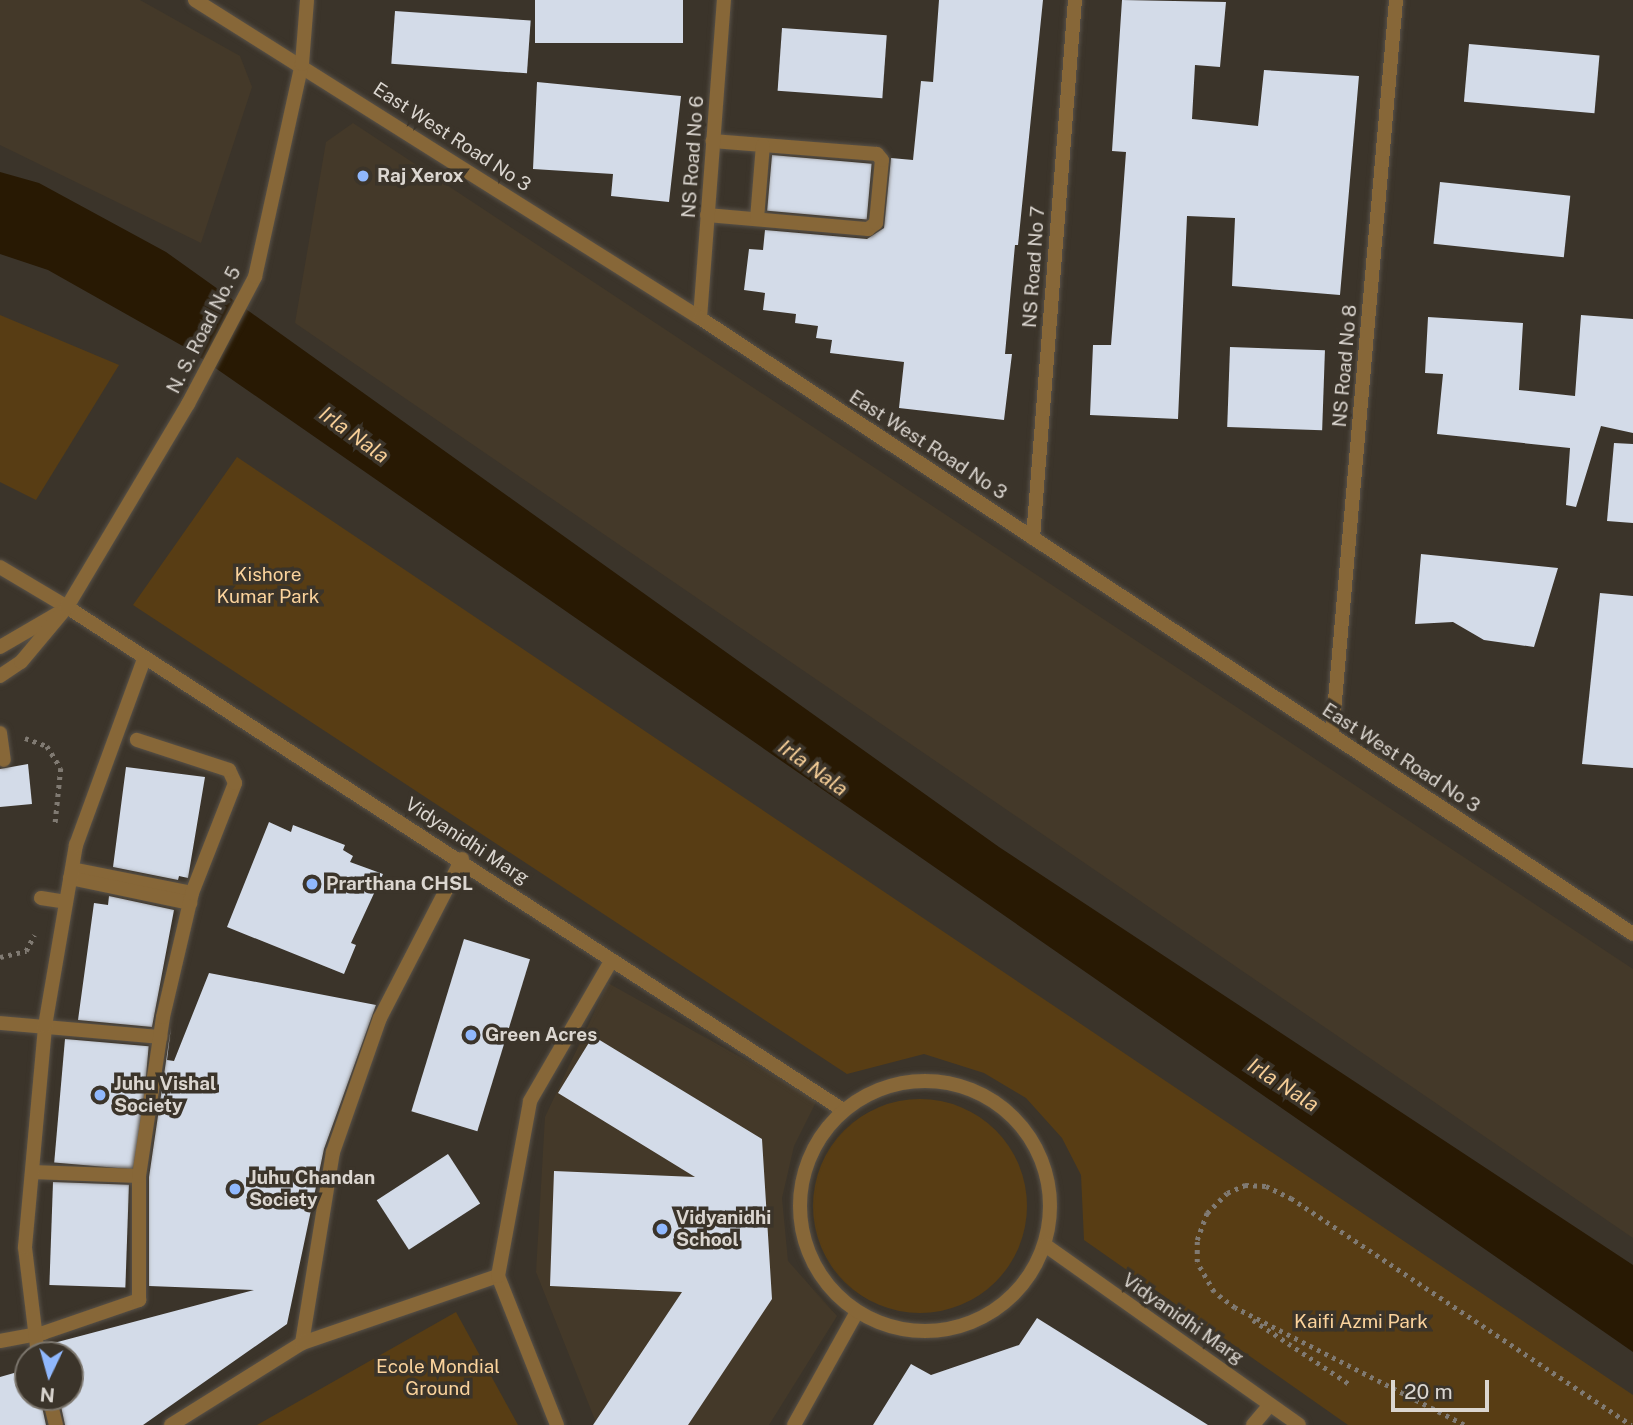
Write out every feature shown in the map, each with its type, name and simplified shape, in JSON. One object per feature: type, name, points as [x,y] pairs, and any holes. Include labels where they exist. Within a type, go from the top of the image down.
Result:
[{"type":"street","name":"East West Road No 3","points":[[195,0],[302,64],[700,318],[1633,934]]},
{"type":"street","name":"N. S. Road No. 5","points":[[0,676],[21,662],[67,607],[188,404],[255,277],[302,64],[307,0]]},
{"type":"street","name":"NS Road No 6","points":[[700,318],[724,0]]},
{"type":"street","name":"NS Road No 7","points":[[1033,538],[1074,0]]},
{"type":"street","name":"NS Road No 8","points":[[1332,735],[1396,0]]},
{"type":"street","points":[[708,215],[874,227],[882,160],[877,154],[713,141]]},
{"type":"street","points":[[757,219],[763,145]]},
{"type":"street","name":"Vidyanidhi Marg","points":[[0,567],[462,859],[611,961],[843,1110]]},
{"type":"street","points":[[0,647],[67,607]]},
{"type":"street","points":[[34,1341],[26,1247],[45,1026],[76,845],[144,659]]},
{"type":"street","points":[[4,760],[6,734]]},
{"type":"street","points":[[0,1341],[33,1335],[136,1303],[139,1176],[160,1037],[191,898],[233,790],[233,776],[229,770],[162,745],[137,740]]},
{"type":"street","points":[[302,1343],[333,1152],[380,1018],[462,859]]},
{"type":"street","points":[[71,873],[191,898]]},
{"type":"street","points":[[41,898],[66,902]]},
{"type":"street","points":[[557,1425],[498,1276],[530,1101],[611,961]]},
{"type":"street","points":[[0,1023],[160,1037]]},
{"type":"street","points":[[918,1080],[958,1085],[995,1102],[1024,1129],[1044,1165],[1051,1205],[1045,1245],[1023,1284],[988,1314],[956,1326],[899,1328],[857,1312],[828,1286],[807,1252],[799,1214],[802,1176],[812,1152],[843,1110],[878,1090],[918,1080]]},
{"type":"street","points":[[32,1172],[139,1176]]},
{"type":"street","name":"Vidyanidhi Marg","points":[[1045,1245],[1299,1425]]},
{"type":"street","points":[[171,1425],[302,1343],[498,1276]]},
{"type":"street","points":[[794,1425],[857,1312]]},
{"type":"street","points":[[1253,1425],[1270,1405]]},
{"type":"path","points":[[6,734],[47,746],[61,768],[62,788],[53,837]]},
{"type":"path","points":[[0,957],[30,947],[41,898]]},
{"type":"path","points":[[1351,1385],[1235,1308],[1206,1280],[1197,1262],[1197,1240],[1207,1213],[1227,1193],[1245,1185],[1266,1186],[1291,1198],[1631,1425]]},
{"type":"path","points":[[1235,1308],[1464,1425]]},
{"type":"shaded area","points":[[0,0],[140,0],[240,56],[252,87],[201,243],[0,145]]},
{"type":"shaded area","points":[[353,123],[1633,969],[1633,1238],[295,323],[326,142]]},
{"type":"shaded area","name":"Vidyanidhi School","points":[[608,983],[817,1100],[794,1146],[782,1198],[788,1261],[837,1316],[769,1425],[597,1425],[536,1272],[545,1117]]},
{"type":"green space","points":[[0,315],[119,365],[36,500],[0,482]]},
{"type":"green space","name":"Kishore Kumar Park","points":[[237,457],[1633,1395],[1633,1425],[1348,1425],[1084,1240],[1081,1175],[1062,1138],[1026,1098],[984,1073],[924,1054],[847,1074],[133,605]]},
{"type":"green space","points":[[920,1099],[961,1107],[996,1130],[1019,1165],[1027,1206],[1019,1247],[996,1282],[961,1305],[920,1313],[879,1305],[844,1282],[821,1247],[813,1206],[821,1165],[844,1130],[879,1107]]},
{"type":"green space","name":"Ecole Mondial Ground","points":[[456,1312],[518,1425],[257,1425]]},
{"type":"water","name":"Irla Nala","points":[[0,172],[39,183],[166,252],[999,847],[1633,1265],[1633,1352],[188,349],[48,270],[0,254]]},
{"type":"building","points":[[535,0],[683,0],[683,43],[535,43]]},
{"type":"building","points":[[939,0],[1043,0],[1018,245],[1015,245],[1005,354],[1012,354],[1004,420],[899,408],[904,362],[830,353],[832,340],[816,338],[818,326],[795,323],[796,314],[763,310],[765,293],[744,290],[749,249],[763,250],[765,230],[867,239],[884,228],[891,158],[913,160],[921,81],[933,82]]},
{"type":"building","points":[[1122,0],[1226,2],[1220,67],[1195,65],[1192,119],[1258,126],[1264,70],[1359,76],[1340,295],[1232,286],[1235,218],[1187,216],[1178,419],[1090,415],[1093,345],[1111,345],[1120,233],[1126,152],[1112,151]]},
{"type":"building","points":[[395,11],[531,20],[527,73],[391,64]]},
{"type":"building","points":[[782,28],[887,35],[882,98],[778,91]]},
{"type":"building","points":[[1469,44],[1600,55],[1594,113],[1464,102]]},
{"type":"building","points":[[537,82],[681,96],[669,202],[611,196],[613,174],[533,169]]},
{"type":"building","points":[[772,155],[872,164],[867,220],[767,211]]},
{"type":"building","points":[[1440,182],[1570,196],[1564,257],[1434,244]]},
{"type":"building","points":[[1581,315],[1633,319],[1633,433],[1601,426],[1576,507],[1566,505],[1570,448],[1437,434],[1443,374],[1425,373],[1428,317],[1523,323],[1519,390],[1575,396]]},
{"type":"building","points":[[1230,347],[1325,350],[1322,430],[1227,427]]},
{"type":"building","points":[[1614,443],[1633,444],[1633,523],[1607,521]]},
{"type":"building","points":[[1421,554],[1558,568],[1534,647],[1484,640],[1453,622],[1415,624]]},
{"type":"building","points":[[1600,593],[1633,596],[1633,768],[1582,764]]},
{"type":"building","points":[[28,764],[32,804],[0,807],[0,769]]},
{"type":"building","points":[[126,767],[205,777],[188,878],[179,876],[178,880],[113,867]]},
{"type":"building","name":"Prarthana CHSL","points":[[269,822],[291,832],[293,825],[345,845],[343,850],[353,856],[350,862],[383,874],[351,943],[356,945],[344,974],[227,927]]},
{"type":"building","points":[[109,896],[174,910],[152,1027],[78,1020],[94,903],[108,905]]},
{"type":"building","name":"Green Acres","points":[[464,939],[530,959],[477,1131],[411,1111]]},
{"type":"building","name":"Juhu Chandan Society","points":[[209,973],[376,1005],[324,1149],[287,1324],[143,1425],[65,1425],[62,1411],[84,1411],[84,1341],[61,1341],[254,1290],[149,1286],[149,1177],[171,1027],[167,1060],[174,1061]]},
{"type":"building","name":"Vidyanidhi School","points":[[593,1036],[762,1139],[772,1299],[688,1425],[593,1425],[682,1292],[550,1286],[554,1171],[695,1177],[558,1093]]},
{"type":"building","name":"Juhu Vishal Society","points":[[65,1039],[149,1046],[138,1170],[54,1163]]},
{"type":"building","points":[[448,1154],[480,1203],[409,1250],[377,1200]]},
{"type":"building","points":[[53,1182],[129,1185],[125,1288],[49,1285]]},
{"type":"building","points":[[1037,1318],[1208,1425],[873,1425],[911,1364],[931,1375],[1019,1345]]},
{"type":"building","points":[[14,1373],[14,1411],[43,1411],[46,1425],[0,1425],[0,1377]]},
{"type":"place","name":"Raj Xerox","points":[[363,176]]},
{"type":"place","name":"Prarthana CHSL","points":[[312,884]]},
{"type":"place","name":"Green Acres","points":[[471,1035]]},
{"type":"place","name":"Juhu Vishal Society","points":[[100,1095]]},
{"type":"place","name":"Juhu Chandan Society","points":[[235,1189]]},
{"type":"place","name":"Vidyanidhi School","points":[[662,1229]]},
{"type":"park label","name":"Kaifi Azmi Park","points":[[1361,1322]]}]
